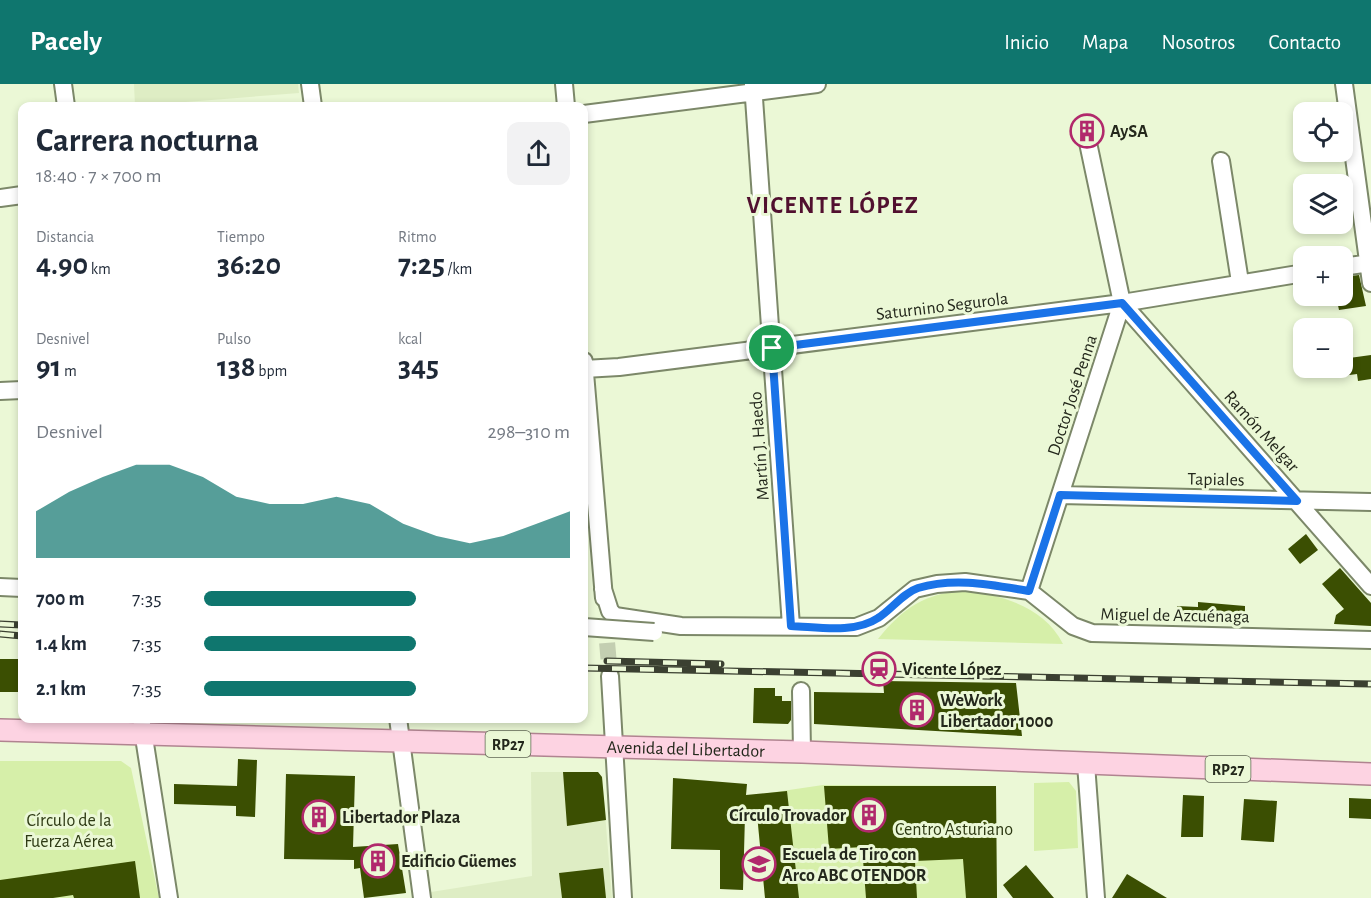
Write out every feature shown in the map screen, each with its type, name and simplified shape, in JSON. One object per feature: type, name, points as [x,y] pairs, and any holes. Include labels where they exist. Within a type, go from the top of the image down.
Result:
[{"type":"main road","name":"Avenida del Libertador","points":[[0,730],[142,726],[401,740],[802,752],[1371,774]]},
{"type":"street","points":[[63,84],[65,102]]},
{"type":"street","points":[[310,84],[312,102]]},
{"type":"street","points":[[564,84],[566,102]]},
{"type":"street","points":[[588,113],[753,88],[817,84]]},
{"type":"street","points":[[1344,84],[1371,283]]},
{"type":"street","name":"Martín J. Haedo","points":[[753,88],[791,626]]},
{"type":"street","name":"Doctor José Penna","points":[[1029,591],[1122,303],[1087,138]]},
{"type":"street","points":[[1221,161],[1240,282]]},
{"type":"street","points":[[0,198],[18,196]]},
{"type":"street","points":[[1353,265],[1369,263]]},
{"type":"street","name":"Saturnino Segurola","points":[[588,369],[772,348],[1122,303],[1293,275]]},
{"type":"street","name":"Ramón Melgar","points":[[1122,303],[1371,586]]},
{"type":"street","points":[[0,391],[18,390]]},
{"type":"street","points":[[588,415],[605,620]]},
{"type":"street","name":"Tapiales","points":[[1060,495],[1371,502]]},
{"type":"street","name":"Miguel de Azcuénaga","points":[[603,589],[610,611],[615,616],[681,626],[847,628],[867,625],[915,589],[937,584],[980,583],[1029,591],[1072,626],[1092,633],[1371,640]]},
{"type":"street","points":[[0,587],[18,588]]},
{"type":"street","name":"Miguel de Azcuénaga","points":[[588,627],[654,632],[681,626]]},
{"type":"street","points":[[610,676],[616,748],[622,898]]},
{"type":"street","points":[[801,692],[802,752]]},
{"type":"street","points":[[399,723],[422,898]]},
{"type":"street","points":[[142,726],[169,898]]},
{"type":"street","points":[[1086,764],[1096,898]]},
{"type":"shaded area","points":[[134,84],[298,84],[299,93],[185,102],[135,102]]},
{"type":"shaded area","points":[[531,772],[598,772],[602,777],[612,898],[432,898],[431,892],[532,876]]},
{"type":"green space","points":[[966,590],[1022,605],[1045,621],[1063,644],[878,639],[897,618],[916,604],[938,595]]},
{"type":"green space","name":"Círculo de la Fuerza Aérea","points":[[0,761],[121,761],[131,768],[159,898],[0,898]]},
{"type":"green space","points":[[1069,782],[1076,791],[1078,848],[1034,851],[1034,783]]},
{"type":"green space","name":"Centro Asturiano","points":[[823,785],[996,786],[996,898],[765,898],[755,795]]},
{"type":"building","points":[[1359,275],[1366,306],[1339,310],[1338,306],[1353,306],[1353,276]]},
{"type":"building","points":[[1371,355],[1371,379],[1358,381],[1357,374],[1353,375],[1353,357]]},
{"type":"building","points":[[1306,534],[1318,550],[1300,564],[1288,549]]},
{"type":"building","points":[[1340,568],[1371,603],[1371,626],[1334,624],[1336,615],[1344,609],[1322,584]]},
{"type":"building","points":[[1198,602],[1245,606],[1245,621],[1177,618],[1177,606],[1198,607]]},
{"type":"building","points":[[0,659],[18,659],[18,692],[0,692]]},
{"type":"building","name":"WeWork Libertador 1000","points":[[883,681],[1016,683],[1022,736],[814,724],[814,692],[884,693]]},
{"type":"building","points":[[754,688],[775,688],[775,696],[782,696],[782,701],[791,701],[791,720],[788,724],[753,723]]},
{"type":"building","points":[[238,759],[257,760],[255,817],[236,816],[236,806],[174,804],[174,784],[237,786]]},
{"type":"building","points":[[563,772],[598,772],[602,777],[606,820],[567,826]]},
{"type":"building","name":"Libertador Plaza","points":[[286,774],[355,776],[353,847],[398,844],[406,893],[364,898],[360,868],[354,869],[354,860],[284,859]]},
{"type":"building","points":[[673,778],[747,784],[746,795],[787,791],[799,898],[765,898],[757,814],[745,815],[743,890],[720,889],[720,850],[671,849]]},
{"type":"building","points":[[824,786],[996,786],[997,898],[966,898],[963,859],[915,861],[917,898],[866,898],[862,847],[829,849]]},
{"type":"building","points":[[1183,795],[1204,796],[1203,837],[1181,837]]},
{"type":"building","points":[[1349,798],[1371,799],[1371,819],[1349,818]]},
{"type":"building","points":[[1244,799],[1277,801],[1274,842],[1241,840]]},
{"type":"building","points":[[135,861],[140,898],[74,898],[73,895],[53,898],[0,898],[0,880]]},
{"type":"building","points":[[1026,865],[1054,898],[1013,898],[1003,885]]},
{"type":"building","points":[[603,868],[606,898],[562,898],[559,873]]},
{"type":"building","points":[[1127,874],[1167,898],[1112,898]]},
{"type":"tunnel","points":[[605,619],[610,676]]},
{"type":"railway","points":[[0,624],[18,625]]},
{"type":"railway","points":[[0,634],[18,636]]},
{"type":"railway","points":[[607,661],[721,664]]},
{"type":"railway","points":[[588,668],[1371,684]]},
{"type":"place","name":"AySA","points":[[1087,131]]},
{"type":"place","name":"Vicente López","points":[[879,669]]},
{"type":"place","name":"WeWork Libertador 1000","points":[[917,710]]},
{"type":"place","name":"Círculo Trovador","points":[[869,815]]},
{"type":"place","name":"Libertador Plaza","points":[[319,817]]},
{"type":"place","name":"Edificio Güemes","points":[[378,861]]},
{"type":"place","name":"Escuela de Tiro con Arco ABC OTENDOR","points":[[759,864]]},
{"type":"district","name":"VICENTE LÓPEZ","points":[[833,205]]},
{"type":"route","points":[[1122,303],[1297,501],[1060,495],[1029,591],[980,583],[937,584],[915,589],[867,625],[847,628],[791,626],[772,348],[1122,303]]}]
